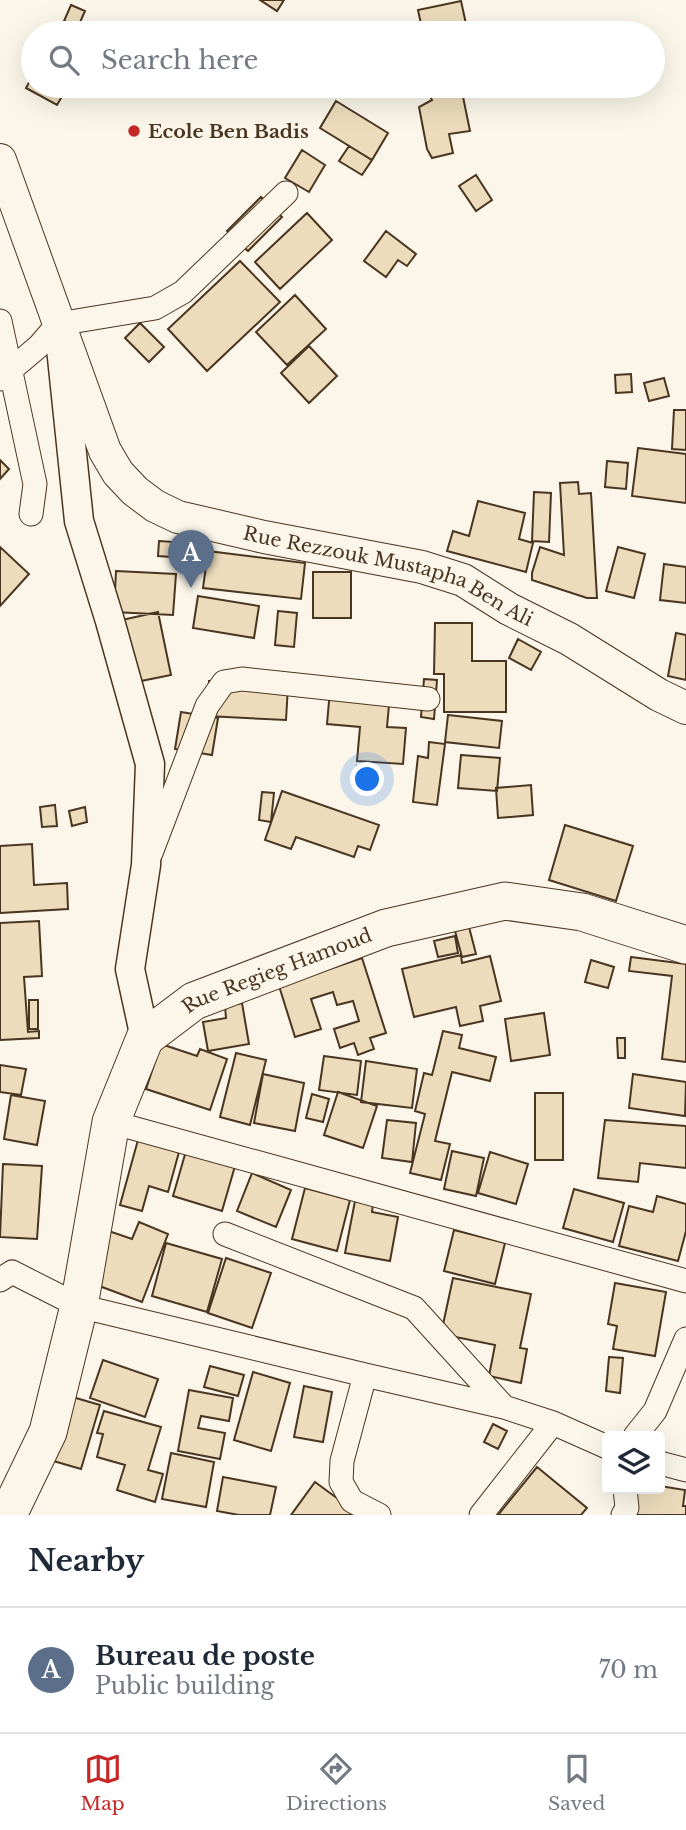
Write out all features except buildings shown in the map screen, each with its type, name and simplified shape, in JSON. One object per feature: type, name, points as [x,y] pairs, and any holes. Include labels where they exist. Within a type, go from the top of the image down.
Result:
[{"type":"main road","name":"Rue Rezzouk Mustapha Ben Ali","points":[[0,160],[105,451],[118,473],[135,491],[155,506],[178,517],[422,566],[463,580],[509,609],[569,639],[659,695],[686,708]]},
{"type":"main road","name":"Rue Regieg Hamoud","points":[[145,1038],[194,1001],[386,928],[505,901],[582,912],[686,945]]},
{"type":"main road","points":[[8,1515],[48,1432],[79,1306],[111,1122],[145,1038]]},
{"type":"street","points":[[6,374],[39,346],[58,324],[155,308],[183,292],[286,193]]},
{"type":"street","points":[[0,321],[6,374],[35,484],[31,514]]},
{"type":"street","points":[[58,324],[79,521],[150,764],[146,866],[130,969],[145,1038]]},
{"type":"street","points":[[146,866],[207,706],[224,682],[242,679],[428,699]]},
{"type":"street","points":[[111,1122],[686,1281]]},
{"type":"street","points":[[225,1234],[414,1308],[504,1407]]},
{"type":"street","points":[[4,1270],[79,1306],[504,1407],[553,1423],[602,1445]]},
{"type":"street","points":[[639,1431],[655,1411],[686,1339]]},
{"type":"street","points":[[365,1375],[342,1461],[341,1482],[352,1501],[379,1515]]},
{"type":"street","points":[[481,1515],[553,1423]]},
{"type":"street","points":[[665,1464],[686,1470]]},
{"type":"street","points":[[623,1515],[627,1508],[626,1494]]},
{"type":"place","name":"Ecole Ben Badis","points":[[134,131]]},
{"type":"place","name":"Bureau de poste","points":[[191,588]]}]
